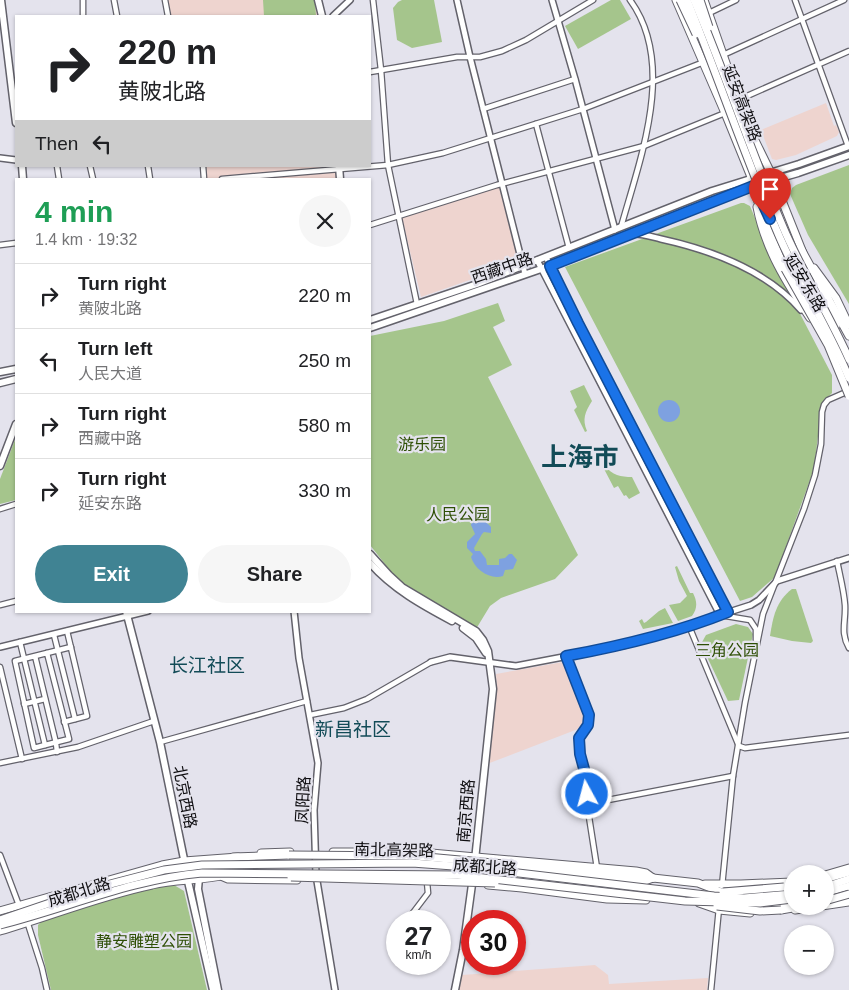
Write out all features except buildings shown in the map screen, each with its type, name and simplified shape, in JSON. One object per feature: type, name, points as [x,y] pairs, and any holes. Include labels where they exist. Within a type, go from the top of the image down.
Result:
[{"type":"main road","points":[[318,0],[322,15]]},
{"type":"main road","name":"延安东路","points":[[676,0],[726,113],[753,183],[789,262],[833,344],[849,386]]},
{"type":"main road","points":[[682,0],[719,84]]},
{"type":"main road","name":"延安东路","points":[[682,0],[698,36],[704,62]]},
{"type":"main road","name":"延安高架路","points":[[687,0],[780,237],[828,330],[849,378]]},
{"type":"main road","name":"延安高架路","points":[[694,0],[782,225],[800,265],[849,358]]},
{"type":"main road","points":[[0,2],[15,115]]},
{"type":"main road","points":[[702,2],[725,71],[792,239],[849,350]]},
{"type":"main road","name":"延安东路","points":[[702,2],[709,13],[754,142],[771,173],[801,249],[839,331],[849,358]]},
{"type":"main road","name":"延安东路","points":[[702,2],[712,22]]},
{"type":"main road","points":[[0,13],[5,55],[8,60]]},
{"type":"main road","points":[[753,183],[771,173],[849,146]]},
{"type":"main road","points":[[753,183],[773,181],[798,174],[849,155]]},
{"type":"main road","points":[[753,183],[762,214],[785,269],[828,345],[847,394]]},
{"type":"main road","name":"延安东路","points":[[753,183],[760,222],[772,254],[781,273],[812,321],[847,394]]},
{"type":"main road","name":"西藏中路","points":[[371,320],[477,284],[712,192],[753,183]]},
{"type":"main road","name":"西藏中路","points":[[371,328],[550,266],[753,183]]},
{"type":"main road","points":[[801,249],[849,336]]},
{"type":"main road","name":"延安东路","points":[[801,249],[836,298],[849,325]]},
{"type":"main road","points":[[819,316],[828,351]]},
{"type":"main road","points":[[0,372],[15,369]]},
{"type":"main road","points":[[0,383],[15,380]]},
{"type":"main road","points":[[0,466],[15,427]]},
{"type":"main road","name":"南京西路","points":[[371,555],[402,587],[476,631],[487,646],[493,689],[477,856],[471,865],[472,881],[463,950],[455,990]]},
{"type":"main road","name":"南京西路","points":[[371,564],[399,590],[473,635],[483,648],[490,663]]},
{"type":"main road","name":"北京西路","points":[[127,614],[160,742],[213,990]]},
{"type":"main road","points":[[234,857],[274,852],[316,855],[340,852],[477,856],[646,873],[653,878]]},
{"type":"main road","points":[[335,859],[340,852]]},
{"type":"main road","points":[[234,857],[418,854],[653,878]]},
{"type":"main road","points":[[391,863],[418,854],[427,859]]},
{"type":"main road","name":"成都北路","points":[[316,855],[335,859],[427,859],[618,880],[645,881],[653,878],[698,883],[722,888],[784,892]]},
{"type":"main road","points":[[477,856],[489,866]]},
{"type":"main road","name":"成都北路","points":[[0,911],[152,868],[184,861],[234,857]]},
{"type":"main road","points":[[448,858],[471,865]]},
{"type":"main road","name":"南北高架路","points":[[0,920],[91,889],[183,867],[212,865],[391,863],[471,865],[744,898],[784,893]]},
{"type":"main road","points":[[834,872],[848,870]]},
{"type":"main road","points":[[834,875],[848,870]]},
{"type":"main road","name":"南北高架路","points":[[0,926],[94,897],[166,878],[223,873],[458,875],[685,900],[750,903],[784,900]]},
{"type":"main road","points":[[384,874],[408,880]]},
{"type":"main road","points":[[221,876],[228,878],[317,878],[386,883],[427,882],[458,875]]},
{"type":"main road","points":[[221,876],[472,881],[607,899],[627,898]]},
{"type":"main road","name":"成都北路","points":[[0,931],[94,900],[141,888],[166,882],[221,876]]},
{"type":"main road","points":[[200,878],[198,889],[218,990]]},
{"type":"main road","name":"成都北路","points":[[317,878],[441,880]]},
{"type":"main road","points":[[834,882],[849,878]]},
{"type":"main road","points":[[441,880],[496,883],[627,898]]},
{"type":"main road","name":"成都北路","points":[[472,881],[496,881],[616,891],[627,898],[699,903],[720,907]]},
{"type":"main road","points":[[496,881],[512,886]]},
{"type":"main road","points":[[722,888],[784,883]]},
{"type":"main road","points":[[834,890],[849,886]]},
{"type":"main road","points":[[693,893],[730,892],[784,887]]},
{"type":"main road","points":[[834,898],[848,894]]},
{"type":"main road","points":[[685,900],[760,911],[784,909]]},
{"type":"main road","points":[[834,904],[849,902]]},
{"type":"main road","points":[[720,907],[784,904]]},
{"type":"main road","points":[[738,905],[760,913]]},
{"type":"main road","points":[[720,907],[760,913],[784,910]]},
{"type":"street","points":[[82,0],[83,15]]},
{"type":"street","points":[[114,0],[117,15]]},
{"type":"street","points":[[165,0],[168,15]]},
{"type":"street","points":[[334,15],[350,0]]},
{"type":"street","points":[[373,0],[381,70],[388,165],[417,304]]},
{"type":"street","points":[[457,0],[525,274]]},
{"type":"street","points":[[552,0],[596,159],[618,228]]},
{"type":"street","points":[[371,72],[457,57],[480,57],[502,51],[526,40],[593,0]]},
{"type":"street","points":[[618,228],[644,146],[652,103],[653,81],[649,45],[643,22],[630,0]]},
{"type":"street","points":[[709,13],[736,0]]},
{"type":"street","points":[[795,0],[849,146]]},
{"type":"street","points":[[371,166],[388,165],[443,153],[583,109],[723,55],[844,0]]},
{"type":"street","points":[[738,100],[849,51]]},
{"type":"street","points":[[483,109],[575,79]]},
{"type":"street","points":[[371,225],[502,183],[644,146],[726,113]]},
{"type":"street","points":[[536,124],[569,248]]},
{"type":"street","points":[[0,158],[15,160]]},
{"type":"street","points":[[232,178],[339,167]]},
{"type":"street","points":[[629,234],[642,234],[692,246],[734,264],[775,286],[792,299],[812,321]]},
{"type":"street","points":[[0,245],[15,243]]},
{"type":"street","points":[[546,257],[578,323],[728,612]]},
{"type":"street","points":[[537,260],[720,615]]},
{"type":"street","points":[[711,990],[733,776],[756,645],[766,607],[804,509],[814,475],[821,444],[822,412],[824,406],[828,400],[847,394]]},
{"type":"street","points":[[0,509],[15,504]]},
{"type":"street","points":[[310,715],[344,708],[367,699],[431,662],[450,657],[516,666],[626,645],[751,605],[760,600],[777,581],[849,558]]},
{"type":"street","points":[[837,562],[845,605],[843,629],[849,648]]},
{"type":"street","points":[[0,605],[15,601]]},
{"type":"street","name":"凤阳路","points":[[294,613],[299,658],[318,763],[314,810],[317,878],[335,990]]},
{"type":"street","points":[[0,647],[67,632],[127,614]]},
{"type":"street","points":[[720,615],[750,620],[756,629],[756,645]]},
{"type":"street","points":[[689,626],[739,746]]},
{"type":"street","points":[[64,722],[87,716],[67,632]]},
{"type":"street","points":[[54,635],[75,719]]},
{"type":"street","points":[[20,642],[45,745]]},
{"type":"street","points":[[68,739],[34,748],[15,661],[70,648]]},
{"type":"street","points":[[47,653],[71,749]]},
{"type":"street","points":[[35,656],[57,752]]},
{"type":"street","points":[[566,656],[589,715],[588,725],[579,738],[580,754],[587,780],[588,804],[597,868]]},
{"type":"street","points":[[0,667],[22,759]]},
{"type":"street","points":[[24,704],[45,699]]},
{"type":"street","points":[[160,742],[307,701]]},
{"type":"street","points":[[0,763],[71,749],[154,721]]},
{"type":"street","points":[[739,746],[746,748],[849,736]]},
{"type":"street","points":[[588,804],[733,776]]},
{"type":"street","points":[[0,855],[27,922],[47,990]]},
{"type":"street","points":[[415,910],[428,893],[427,882]]},
{"type":"shaded area","points":[[165,0],[318,0],[321,15],[168,15]]},
{"type":"shaded area","points":[[826,103],[834,126],[836,125],[839,132],[837,136],[796,155],[776,160],[772,159],[761,130]]},
{"type":"shaded area","points":[[203,167],[339,167],[340,178],[204,178]]},
{"type":"shaded area","points":[[499,186],[517,256],[515,263],[421,297],[402,218]]},
{"type":"shaded area","points":[[563,662],[583,707],[585,718],[582,724],[578,729],[487,764],[497,689],[496,674]]},
{"type":"shaded area","points":[[595,965],[608,975],[609,984],[708,978],[707,990],[459,990],[462,975],[526,975],[526,970]]},
{"type":"green space","points":[[263,0],[315,0],[316,15],[264,15]]},
{"type":"green space","points":[[402,0],[434,0],[442,42],[412,48],[397,40],[393,8]]},
{"type":"green space","points":[[611,0],[620,0],[631,19],[578,49],[565,26]]},
{"type":"green space","points":[[849,165],[849,304],[808,235],[790,194],[792,188],[796,185]]},
{"type":"green space","points":[[741,203],[750,206],[775,266],[832,375],[832,393],[822,403],[814,469],[775,577],[752,597],[740,601],[565,267]]},
{"type":"green space","name":"人民公园","points":[[498,303],[505,321],[493,327],[512,365],[488,377],[578,555],[555,579],[501,598],[490,606],[476,629],[415,592],[395,577],[371,546],[371,336],[444,321]]},
{"type":"green space","points":[[584,385],[592,401],[585,416],[587,431],[585,432],[574,410],[577,407],[570,391]]},
{"type":"green space","points":[[15,440],[15,500],[0,504],[0,479]]},
{"type":"green space","points":[[605,466],[617,475],[632,477],[640,493],[629,499],[626,495],[624,496],[618,486],[614,488],[603,467]]},
{"type":"green space","points":[[677,566],[690,593],[693,593],[696,604],[692,616],[678,621],[669,605],[680,603],[687,596],[679,581],[675,567]]},
{"type":"green space","points":[[792,589],[796,589],[813,641],[811,643],[770,636],[774,616],[779,604]]},
{"type":"green space","points":[[665,608],[673,623],[643,629],[639,621],[642,619],[644,623],[646,622]]},
{"type":"green space","name":"三角公园","points":[[736,624],[748,627],[753,634],[739,700],[728,701],[701,644],[706,635]]},
{"type":"green space","name":"静安雕塑公园","points":[[162,884],[174,885],[184,891],[207,990],[51,990],[38,935],[38,925],[45,918]]},
{"type":"water","points":[[669,400],[677,403],[680,411],[677,419],[669,422],[661,419],[658,411],[661,403]]},
{"type":"water","points":[[486,515],[488,517],[487,523],[491,527],[491,533],[484,532],[474,548],[475,551],[480,551],[486,559],[487,565],[499,565],[499,559],[512,554],[517,560],[513,569],[505,570],[503,576],[493,577],[479,570],[471,557],[473,554],[467,548],[467,542],[475,534],[471,525],[472,521]]},
{"type":"district","name":"上海市","points":[[580,457]]},
{"type":"district","name":"长江社区","points":[[207,665]]},
{"type":"district","name":"新昌社区","points":[[353,729]]},
{"type":"route","points":[[587,794],[587,780],[580,754],[579,738],[588,725],[589,715],[566,656],[626,645],[728,612],[550,266],[753,186],[755,186],[762,198],[770,219]]},
{"type":"park label","name":"游乐园","points":[[422,444]]}]
